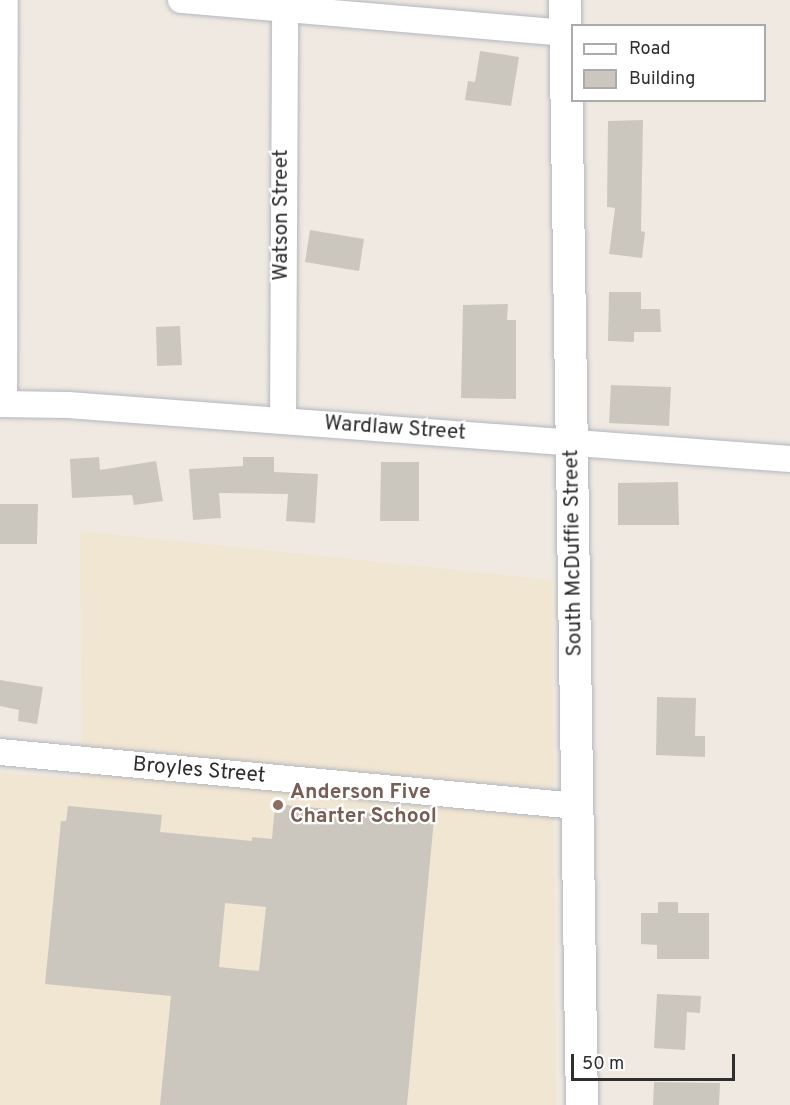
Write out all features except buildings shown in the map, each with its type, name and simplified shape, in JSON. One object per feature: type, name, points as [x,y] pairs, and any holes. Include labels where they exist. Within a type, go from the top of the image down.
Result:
[{"type":"street","points":[[2,404],[5,0]]},
{"type":"street","points":[[181,0],[566,33]]},
{"type":"street","name":"South McDuffie Street","points":[[565,0],[582,1105]]},
{"type":"street","name":"Watson Street","points":[[283,421],[285,9]]},
{"type":"street","name":"Wardlaw Street","points":[[2,404],[68,405],[572,445],[790,459]]},
{"type":"street","name":"Broyles Street","points":[[0,752],[577,806]]},
{"type":"shaded area","name":"Anderson Five Charter School","points":[[80,531],[552,580],[556,1105],[0,1105],[0,773],[82,779]]},
{"type":"place","name":"Anderson Five Charter School","points":[[278,805]]}]
